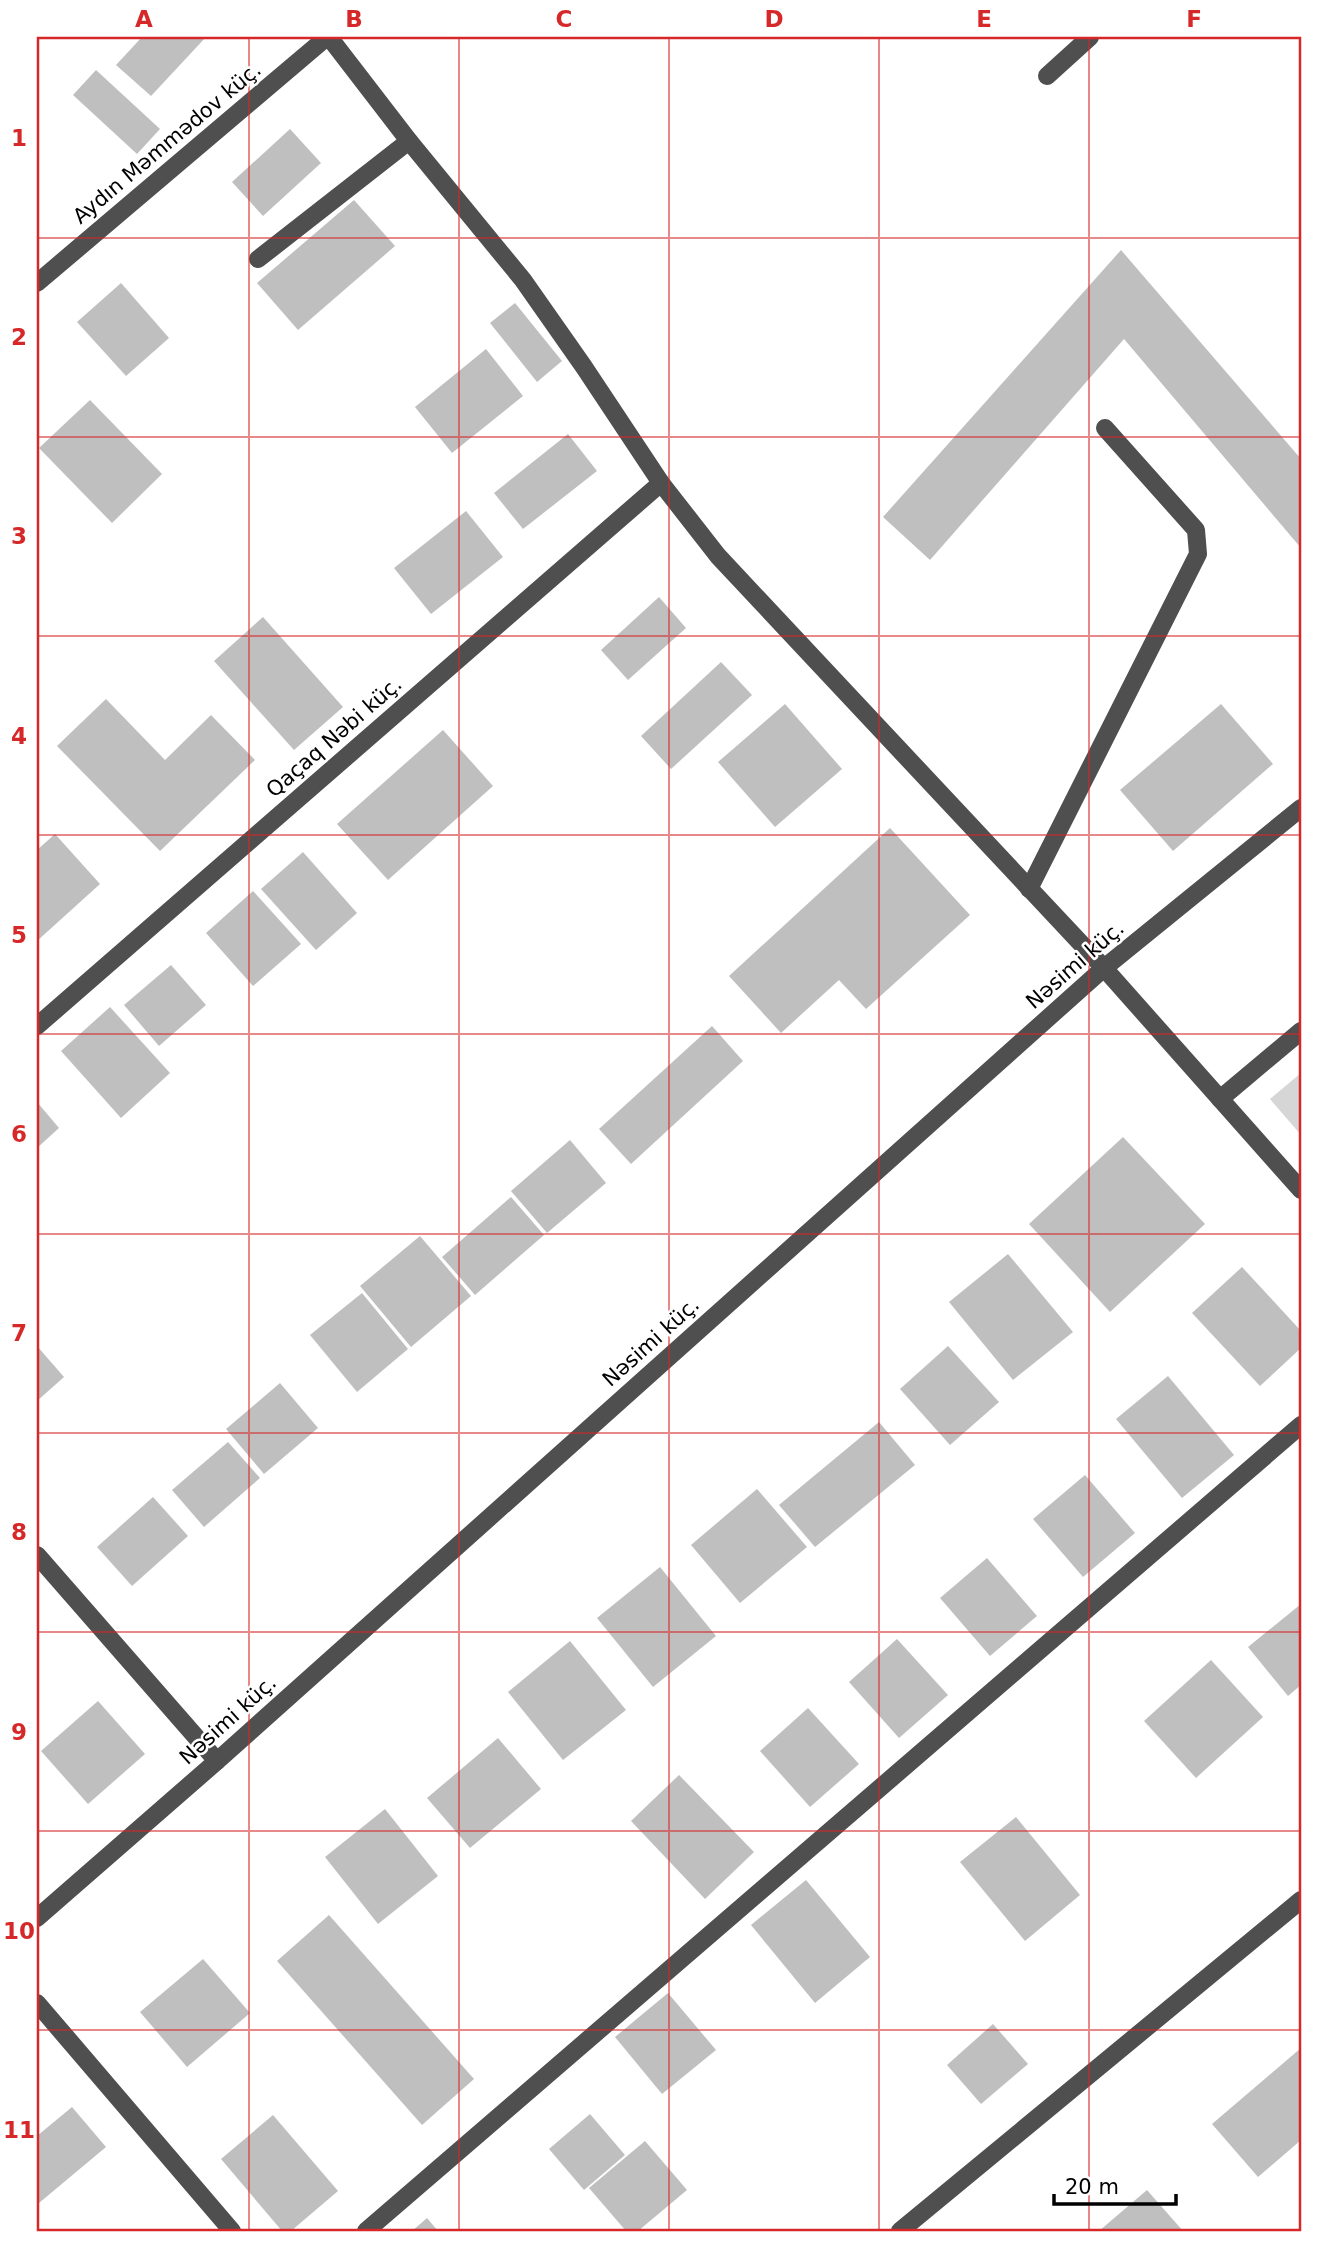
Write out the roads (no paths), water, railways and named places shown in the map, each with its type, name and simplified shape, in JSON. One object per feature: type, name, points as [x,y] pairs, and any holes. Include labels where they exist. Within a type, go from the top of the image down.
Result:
[{"type":"street","points":[[328,37],[409,141],[523,279],[661,483],[718,556],[1104,968],[1301,1190]]},
{"type":"street","name":"Aydın Məmmədov küç.","points":[[37,283],[328,37]]},
{"type":"street","points":[[1047,76],[1090,37]]},
{"type":"street","points":[[258,259],[409,141]]},
{"type":"street","points":[[1029,889],[1198,554],[1196,530],[1105,428]]},
{"type":"street","name":"Qaçaq Nəbi küç.","points":[[37,1026],[661,483]]},
{"type":"street","name":"Nəsimi küç.","points":[[37,1918],[217,1761],[1104,968],[1301,808]]},
{"type":"street","points":[[1220,1099],[1301,1031]]},
{"type":"street","points":[[366,2231],[1301,1425]]},
{"type":"street","points":[[37,1555],[217,1761]]},
{"type":"street","points":[[900,2231],[1301,1900]]},
{"type":"street","points":[[37,2003],[232,2231]]}]
